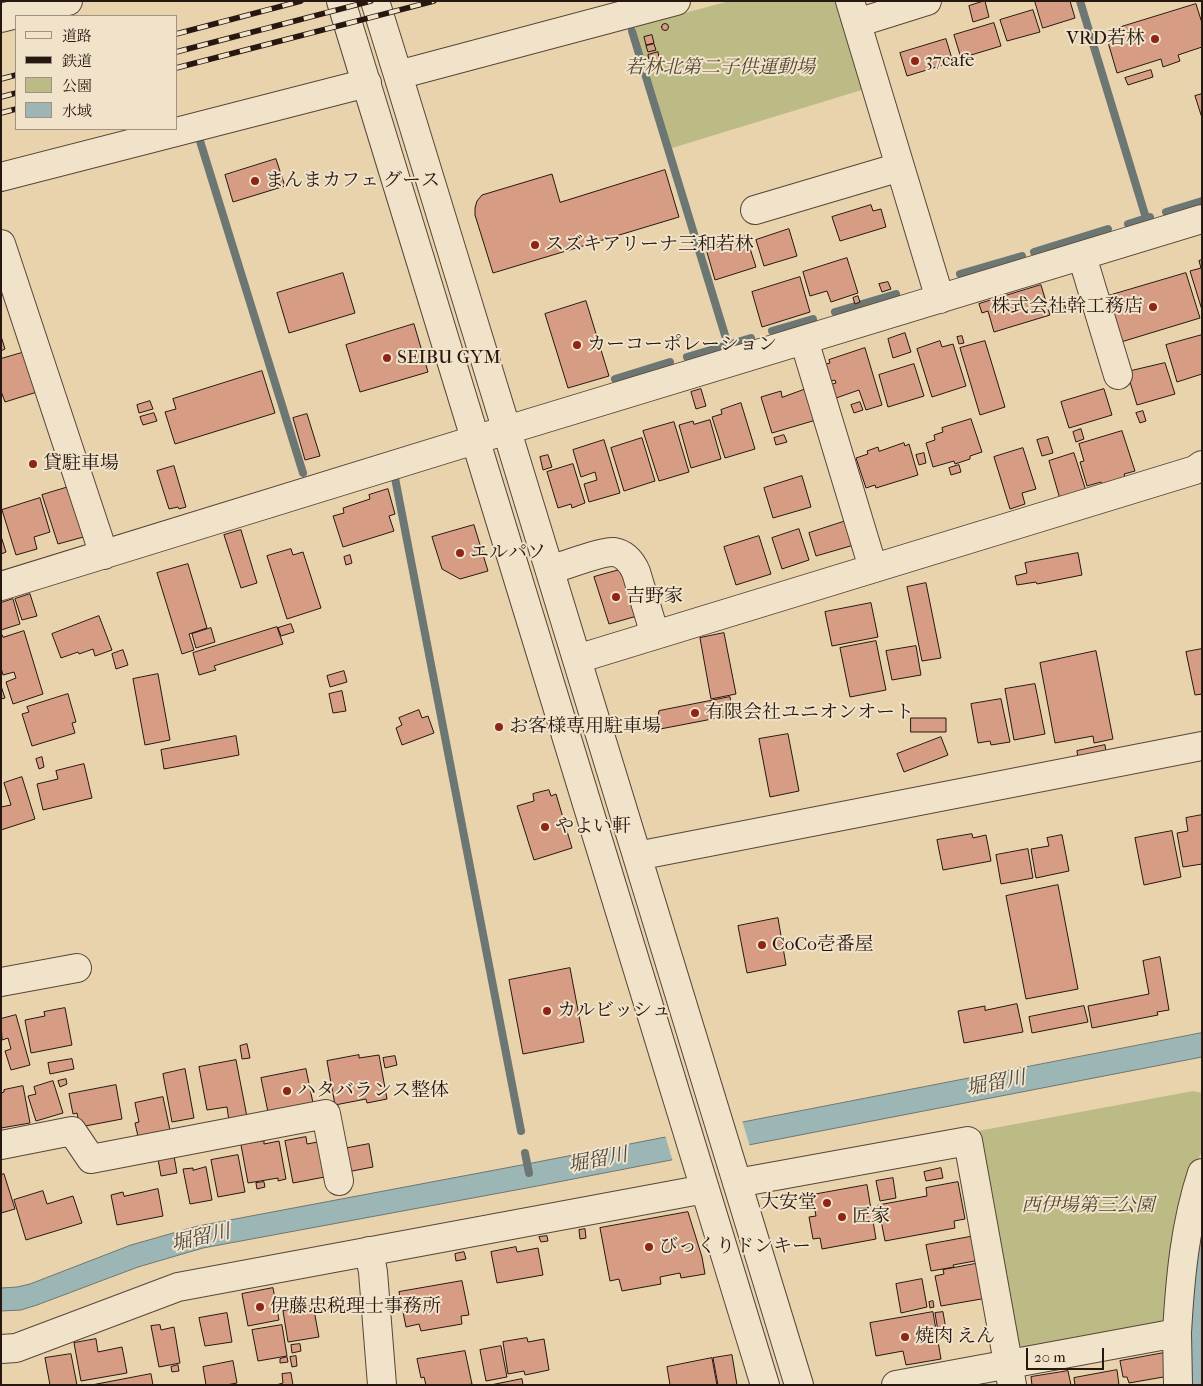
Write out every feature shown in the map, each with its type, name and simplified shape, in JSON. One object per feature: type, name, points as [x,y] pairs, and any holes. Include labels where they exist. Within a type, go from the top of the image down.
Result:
[{"type":"street","points":[[1,18],[68,1]]},
{"type":"street","points":[[341,1],[766,1385]]},
{"type":"street","points":[[374,1],[799,1385]]},
{"type":"street","points":[[398,75],[676,1]]},
{"type":"street","points":[[927,1],[853,12],[940,298]]},
{"type":"street","points":[[1,177],[367,83]]},
{"type":"street","points":[[755,210],[900,166]]},
{"type":"street","points":[[1,586],[1202,219]]},
{"type":"street","points":[[1,244],[104,555]]},
{"type":"street","points":[[1082,256],[1118,375]]},
{"type":"street","points":[[804,340],[873,568]]},
{"type":"street","points":[[577,659],[1195,470],[1202,465]]},
{"type":"street","points":[[550,570],[614,552],[624,556],[632,562],[636,572],[655,635]]},
{"type":"street","points":[[637,856],[1202,746]]},
{"type":"street","points":[[1,982],[77,968]]},
{"type":"street","points":[[1,1145],[72,1131],[91,1159],[326,1114],[339,1181]]},
{"type":"street","points":[[734,1173],[968,1141],[1011,1374]]},
{"type":"street","points":[[1178,1385],[1177,1333],[1181,1276],[1188,1226],[1202,1173]]},
{"type":"street","points":[[1,1350],[16,1348],[178,1287],[369,1251],[703,1179]]},
{"type":"street","points":[[369,1251],[373,1272],[382,1385]]},
{"type":"street","points":[[896,1385],[1011,1374],[1177,1333]]},
{"type":"green space","name":"若林北第二子供運動場","points":[[730,1],[838,1],[865,89],[672,148],[635,26]]},
{"type":"green space","name":"西伊場第三公園","points":[[1193,1091],[1202,1093],[1202,1150],[1193,1174],[1168,1321],[1026,1349],[1017,1344],[978,1131]]},
{"type":"water","name":"堀留川","points":[[1202,1033],[1202,1057],[532,1187],[203,1248],[138,1267],[21,1310],[1,1311],[1,1288],[30,1284],[131,1245],[198,1226]]},
{"type":"water","points":[[1202,1211],[1202,1385],[1187,1385],[1187,1333]]},
{"type":"pier","points":[[742,1120],[750,1147],[673,1162],[665,1135]]},
{"type":"building","points":[[985,1],[989,17],[973,22],[969,6]]},
{"type":"building","points":[[1035,1],[1070,1],[1075,18],[1043,28]]},
{"type":"building","name":"VRD若林","points":[[1196,4],[1202,23],[1202,47],[1178,55],[1180,61],[1163,67],[1161,59],[1117,73],[1105,32]]},
{"type":"building","points":[[1033,10],[1040,32],[1007,41],[1000,20]]},
{"type":"building","points":[[665,23],[669,27],[665,31],[661,27]]},
{"type":"building","points":[[994,23],[1001,46],[961,58],[954,35]]},
{"type":"building","points":[[652,35],[654,43],[646,45],[644,37]]},
{"type":"building","points":[[946,39],[953,62],[907,76],[900,53]]},
{"type":"building","points":[[654,44],[656,50],[648,52],[646,46]]},
{"type":"building","points":[[658,52],[660,63],[650,66],[648,55]]},
{"type":"building","points":[[1151,70],[1153,77],[1128,85],[1125,78]]},
{"type":"building","points":[[1202,94],[1202,118],[1195,96]]},
{"type":"building","name":"まんまカフェ グース","points":[[276,159],[285,186],[233,202],[225,175]]},
{"type":"building","name":"スズキアリーナ三和若林","points":[[665,170],[679,217],[493,273],[475,215],[477,201],[482,195],[552,174],[560,202]]},
{"type":"building","points":[[871,205],[873,211],[881,209],[886,227],[840,241],[832,217]]},
{"type":"building","points":[[789,229],[797,256],[764,266],[756,240]]},
{"type":"building","points":[[746,236],[756,267],[715,280],[706,249]]},
{"type":"building","points":[[847,258],[858,293],[831,302],[827,291],[810,296],[803,272]]},
{"type":"building","points":[[1202,260],[1202,310],[1190,271],[1201,268],[1199,261]]},
{"type":"building","points":[[343,273],[355,313],[289,333],[277,293]]},
{"type":"building","points":[[1186,273],[1200,318],[1121,342],[1108,296]]},
{"type":"building","points":[[800,277],[810,312],[762,327],[752,292]]},
{"type":"building","points":[[888,282],[891,289],[882,292],[879,284]]},
{"type":"building","points":[[1041,285],[1050,315],[994,332],[988,311],[982,313],[979,304]]},
{"type":"building","points":[[858,296],[860,302],[855,304],[853,298]]},
{"type":"building","points":[[1063,299],[1066,310],[1055,313],[1052,302]]},
{"type":"building","name":"カーコーポレーション","points":[[586,301],[609,376],[568,388],[545,314]]},
{"type":"building","name":"SEIBU GYM","points":[[414,324],[428,372],[360,392],[346,345]]},
{"type":"building","points":[[905,333],[911,352],[893,358],[888,339]]},
{"type":"building","points":[[1202,335],[1202,374],[1177,382],[1166,345]]},
{"type":"building","points":[[1,336],[5,349],[1,351]]},
{"type":"building","points":[[962,336],[964,343],[959,344],[957,337]]},
{"type":"building","points":[[940,341],[942,347],[953,344],[966,386],[932,397],[917,349]]},
{"type":"building","points":[[985,341],[1005,407],[980,415],[960,348]]},
{"type":"building","points":[[865,348],[882,405],[866,410],[859,390],[836,398],[835,395],[832,396],[829,385],[836,383],[835,380],[828,382],[823,365],[830,363],[829,360]]},
{"type":"building","points":[[25,352],[37,392],[5,402],[1,391],[1,359]]},
{"type":"building","points":[[1165,363],[1175,394],[1137,405],[1127,372]]},
{"type":"building","points":[[914,364],[924,396],[888,407],[879,375]]},
{"type":"building","points":[[262,371],[275,413],[175,444],[165,412],[176,409],[173,399]]},
{"type":"building","points":[[701,389],[706,406],[696,409],[691,392]]},
{"type":"building","points":[[806,389],[816,420],[772,433],[761,397],[781,391],[782,397]]},
{"type":"building","points":[[1104,389],[1112,415],[1069,428],[1061,402]]},
{"type":"building","points":[[150,401],[153,409],[139,413],[137,405]]},
{"type":"building","points":[[860,402],[863,410],[854,413],[851,405]]},
{"type":"building","points":[[741,403],[755,449],[725,458],[712,417],[722,414],[721,410]]},
{"type":"building","points":[[1143,411],[1146,421],[1140,423],[1136,413]]},
{"type":"building","points":[[154,413],[157,421],[143,425],[140,417]]},
{"type":"building","points":[[307,414],[320,456],[305,460],[293,418]]},
{"type":"building","points":[[971,419],[982,452],[970,456],[970,459],[955,464],[954,461],[933,467],[926,443],[935,440],[934,435],[943,432],[942,428]]},
{"type":"building","points":[[710,420],[721,459],[691,468],[679,425],[693,421],[694,424]]},
{"type":"building","points":[[674,422],[689,472],[659,481],[643,431]]},
{"type":"building","points":[[1081,429],[1084,439],[1076,442],[1073,432]]},
{"type":"building","points":[[1122,431],[1135,471],[1124,474],[1126,480],[1103,487],[1101,482],[1087,486],[1080,462],[1084,461],[1079,444]]},
{"type":"building","points":[[784,435],[787,442],[776,445],[774,438]]},
{"type":"building","points":[[1048,437],[1053,453],[1042,456],[1037,440]]},
{"type":"building","points":[[642,438],[655,481],[624,491],[611,448]]},
{"type":"building","points":[[604,440],[620,493],[589,502],[584,484],[597,480],[595,472],[581,477],[573,450]]},
{"type":"building","points":[[904,443],[905,446],[909,444],[918,475],[876,488],[875,485],[866,488],[856,458],[868,454],[867,451],[878,447],[879,451]]},
{"type":"building","points":[[1023,448],[1036,489],[1022,493],[1025,504],[1010,509],[994,457]]},
{"type":"building","points":[[924,453],[926,463],[919,465],[916,455]]},
{"type":"building","points":[[1074,453],[1086,491],[1060,499],[1049,461]]},
{"type":"building","points":[[548,455],[552,467],[543,470],[540,457]]},
{"type":"building","points":[[573,464],[585,503],[572,508],[571,504],[558,508],[547,472]]},
{"type":"building","points":[[959,465],[961,472],[951,475],[949,468]]},
{"type":"building","points":[[174,466],[186,507],[169,509],[157,471]]},
{"type":"building","points":[[802,476],[811,507],[773,518],[764,488]]},
{"type":"building","points":[[72,486],[87,536],[58,544],[42,495]]},
{"type":"building","points":[[388,489],[395,514],[389,516],[394,531],[343,547],[333,516],[344,513],[343,508],[370,499],[369,495]]},
{"type":"building","points":[[40,498],[50,532],[34,537],[37,549],[16,555],[2,510]]},
{"type":"building","points":[[846,521],[854,545],[816,556],[809,533]]},
{"type":"building","name":"エルパソ","points":[[474,525],[488,571],[460,579],[442,569],[432,537]]},
{"type":"building","points":[[799,529],[809,560],[782,569],[772,538]]},
{"type":"building","points":[[241,530],[257,583],[241,588],[224,535]]},
{"type":"building","points":[[1,536],[6,552],[1,554]]},
{"type":"building","points":[[759,536],[771,574],[736,585],[724,547]]},
{"type":"building","points":[[291,549],[293,555],[303,552],[321,608],[287,619],[267,556]]},
{"type":"building","points":[[1078,553],[1082,575],[1037,584],[1036,582],[1017,585],[1015,576],[1027,573],[1025,563]]},
{"type":"building","points":[[350,555],[352,563],[346,565],[344,557]]},
{"type":"building","points":[[188,564],[207,628],[189,634],[194,650],[182,654],[157,573]]},
{"type":"building","name":"吉野家","points":[[623,569],[637,616],[609,624],[594,577]]},
{"type":"building","points":[[926,583],[941,658],[922,661],[907,587]]},
{"type":"building","points":[[30,594],[37,616],[22,620],[15,599]]},
{"type":"building","points":[[13,599],[20,624],[1,630],[1,603]]},
{"type":"building","points":[[871,603],[878,637],[832,646],[825,612]]},
{"type":"building","points":[[99,616],[112,650],[95,656],[93,649],[61,658],[52,634]]},
{"type":"building","points":[[291,624],[294,632],[281,636],[278,628]]},
{"type":"building","points":[[277,627],[283,644],[214,666],[216,670],[199,675],[193,653]]},
{"type":"building","points":[[211,628],[215,642],[196,648],[192,634]]},
{"type":"building","points":[[24,631],[43,694],[13,704],[6,682],[16,678],[14,672],[3,675],[1,668],[1,633],[3,637]]},
{"type":"building","points":[[724,633],[736,694],[711,699],[700,638]]},
{"type":"building","points":[[876,641],[886,690],[850,697],[840,648]]},
{"type":"building","points":[[916,646],[921,675],[892,680],[886,651]]},
{"type":"building","points":[[1202,649],[1202,694],[1195,695],[1186,652]]},
{"type":"building","points":[[123,650],[128,665],[116,669],[112,654]]},
{"type":"building","points":[[1096,651],[1113,739],[1094,743],[1093,736],[1055,743],[1040,663]]},
{"type":"building","points":[[344,671],[347,682],[330,687],[327,676]]},
{"type":"building","points":[[158,674],[170,740],[145,745],[133,679]]},
{"type":"building","points":[[1035,684],[1045,734],[1014,740],[1005,689]]},
{"type":"building","points":[[1,686],[5,698],[1,699]]},
{"type":"building","points":[[342,691],[346,711],[333,713],[329,694]]},
{"type":"building","points":[[68,694],[76,722],[72,723],[75,733],[32,746],[22,714],[29,712],[27,707]]},
{"type":"building","name":"有限会社ユニオンオート","points":[[730,697],[733,715],[655,730],[659,711]]},
{"type":"building","points":[[1001,699],[1010,742],[991,745],[990,741],[978,743],[971,704]]},
{"type":"building","points":[[419,710],[422,718],[428,716],[434,733],[402,745],[396,728],[402,725],[399,718]]},
{"type":"building","points":[[911,718],[946,718],[946,732],[911,732]]},
{"type":"building","points":[[788,734],[799,791],[770,797],[759,739]]},
{"type":"building","points":[[236,736],[239,755],[164,769],[161,750]]},
{"type":"building","points":[[941,737],[948,755],[904,772],[897,754]]},
{"type":"building","points":[[1105,745],[1106,752],[1078,758],[1077,751]]},
{"type":"building","points":[[42,757],[44,767],[39,769],[36,759]]},
{"type":"building","points":[[84,764],[92,798],[43,810],[37,784],[58,779],[56,771]]},
{"type":"building","points":[[22,777],[35,819],[1,830],[1,807],[11,805],[4,783]]},
{"type":"building","name":"やよい軒","points":[[549,790],[551,796],[556,794],[572,848],[534,860],[517,806],[534,801],[533,794]]},
{"type":"building","points":[[1202,815],[1202,864],[1183,867],[1177,833],[1188,831],[1186,818]]},
{"type":"building","points":[[1172,831],[1181,877],[1144,885],[1135,838]]},
{"type":"building","points":[[972,834],[973,838],[986,835],[991,861],[943,870],[937,840]]},
{"type":"building","points":[[1062,835],[1069,871],[1036,878],[1031,849],[1049,846],[1047,838]]},
{"type":"building","points":[[1028,849],[1033,878],[1001,884],[996,855]]},
{"type":"building","points":[[1058,885],[1078,989],[1026,999],[1006,896]]},
{"type":"building","name":"CoCo壱番屋","points":[[778,918],[786,965],[747,973],[738,926]]},
{"type":"building","points":[[1160,957],[1169,1010],[1157,1012],[1158,1015],[1092,1028],[1088,1006],[1149,994],[1143,961]]},
{"type":"building","name":"カルビッシュ","points":[[570,968],[584,1042],[523,1054],[509,980]]},
{"type":"building","points":[[1017,1004],[1023,1032],[964,1043],[958,1011],[985,1006],[985,1010]]},
{"type":"building","points":[[1084,1006],[1088,1022],[1032,1033],[1029,1017]]},
{"type":"building","points":[[65,1008],[72,1045],[31,1053],[25,1020],[45,1016],[44,1012]]},
{"type":"building","points":[[16,1015],[30,1065],[11,1070],[5,1051],[11,1049],[8,1038],[2,1040],[1,1019]]},
{"type":"building","points":[[247,1044],[250,1058],[242,1059],[240,1046]]},
{"type":"building","points":[[359,1055],[359,1058],[379,1055],[387,1099],[367,1103],[366,1099],[335,1105],[327,1061]]},
{"type":"building","points":[[395,1056],[397,1065],[385,1068],[383,1058]]},
{"type":"building","points":[[72,1059],[74,1069],[50,1074],[48,1063]]},
{"type":"building","points":[[236,1060],[247,1117],[229,1121],[227,1107],[207,1110],[199,1067]]},
{"type":"building","points":[[185,1069],[194,1118],[172,1122],[163,1074]]},
{"type":"building","points":[[306,1069],[313,1103],[268,1112],[261,1078]]},
{"type":"building","points":[[66,1079],[67,1084],[60,1087],[58,1081]]},
{"type":"building","points":[[53,1081],[63,1113],[36,1121],[28,1096],[36,1094],[34,1087]]},
{"type":"building","points":[[116,1085],[122,1119],[80,1127],[77,1113],[73,1114],[69,1094]]},
{"type":"building","points":[[23,1086],[30,1123],[1,1128],[1,1093],[4,1090]]},
{"type":"building","points":[[163,1097],[171,1135],[139,1141],[135,1123],[139,1122],[135,1103]]},
{"type":"building","points":[[306,1137],[307,1144],[323,1141],[330,1176],[293,1183],[285,1141]]},
{"type":"building","points":[[264,1141],[264,1144],[279,1141],[286,1179],[278,1181],[278,1178],[248,1183],[241,1145]]},
{"type":"building","points":[[369,1144],[373,1167],[347,1172],[343,1149]]},
{"type":"building","points":[[238,1155],[245,1192],[218,1197],[211,1160]]},
{"type":"building","points":[[174,1156],[177,1173],[161,1176],[158,1159]]},
{"type":"building","points":[[206,1167],[212,1200],[190,1204],[183,1169],[193,1168],[193,1170]]},
{"type":"building","points":[[941,1168],[943,1178],[926,1181],[924,1172]]},
{"type":"building","points":[[4,1174],[15,1209],[1,1213],[1,1175]]},
{"type":"building","points":[[893,1178],[896,1198],[880,1201],[876,1181]]},
{"type":"building","points":[[264,1182],[265,1187],[257,1189],[256,1183]]},
{"type":"building","points":[[958,1182],[965,1219],[954,1221],[955,1228],[885,1241],[878,1205],[927,1196],[926,1188]]},
{"type":"building","name":"匠家","points":[[867,1185],[876,1239],[822,1249],[820,1238],[813,1239],[809,1217],[816,1216],[812,1195]]},
{"type":"building","points":[[158,1189],[163,1216],[117,1225],[111,1195],[123,1192],[124,1196]]},
{"type":"building","points":[[43,1191],[47,1204],[73,1196],[82,1223],[26,1240],[14,1200]]},
{"type":"building","points":[[688,1212],[702,1257],[705,1274],[681,1278],[680,1273],[660,1277],[661,1284],[622,1291],[619,1279],[610,1281],[600,1228]]},
{"type":"building","points":[[585,1229],[586,1238],[580,1239],[579,1230]]},
{"type":"building","points":[[547,1236],[548,1241],[541,1242],[539,1237]]},
{"type":"building","points":[[975,1236],[980,1260],[931,1271],[926,1245]]},
{"type":"building","points":[[516,1247],[517,1252],[538,1248],[543,1275],[497,1283],[491,1252]]},
{"type":"building","points":[[464,1252],[466,1259],[456,1261],[455,1254]]},
{"type":"building","points":[[980,1263],[987,1298],[941,1306],[935,1276],[944,1274],[943,1270]]},
{"type":"building","points":[[922,1279],[927,1307],[901,1313],[896,1284]]},
{"type":"building","points":[[462,1281],[469,1315],[461,1316],[462,1324],[421,1331],[419,1324],[406,1327],[399,1292]]},
{"type":"building","points":[[273,1288],[279,1320],[248,1326],[242,1294]]},
{"type":"building","points":[[933,1301],[934,1307],[930,1308],[929,1302]]},
{"type":"building","points":[[313,1305],[319,1337],[288,1342],[283,1311]]},
{"type":"building","name":"焼肉 えん","points":[[933,1312],[941,1359],[906,1365],[903,1351],[876,1356],[870,1323]]},
{"type":"building","points":[[943,1312],[947,1335],[939,1337],[935,1313]]},
{"type":"building","points":[[227,1313],[232,1342],[205,1346],[199,1318]]},
{"type":"building","points":[[160,1325],[161,1330],[174,1327],[180,1363],[159,1367],[151,1326]]},
{"type":"building","points":[[282,1325],[287,1356],[258,1361],[252,1330]]},
{"type":"building","points":[[527,1338],[528,1342],[544,1339],[549,1370],[525,1375],[524,1371],[508,1374],[503,1342]]},
{"type":"building","points":[[96,1339],[98,1352],[122,1347],[127,1373],[81,1381],[74,1343]]},
{"type":"building","points":[[300,1344],[301,1351],[292,1353],[291,1345]]},
{"type":"building","points":[[501,1346],[507,1377],[486,1381],[480,1350]]},
{"type":"building","points":[[465,1351],[472,1384],[426,1385],[424,1377],[421,1378],[417,1359]]},
{"type":"building","points":[[1164,1353],[1169,1376],[1129,1383],[1127,1377],[1123,1377],[1120,1361]]},
{"type":"building","points":[[71,1354],[77,1385],[50,1385],[45,1358]]},
{"type":"building","points":[[732,1355],[737,1385],[718,1385],[713,1358]]},
{"type":"building","points":[[296,1356],[297,1366],[292,1367],[290,1357]]},
{"type":"building","points":[[287,1357],[288,1362],[280,1363],[280,1359]]},
{"type":"building","points":[[712,1358],[717,1385],[670,1385],[667,1367]]},
{"type":"building","points":[[233,1361],[237,1383],[206,1385],[203,1367]]},
{"type":"building","points":[[178,1365],[179,1371],[172,1372],[171,1367]]},
{"type":"building","points":[[1117,1370],[1119,1385],[1075,1385],[1074,1378]]},
{"type":"building","points":[[1068,1371],[1071,1385],[1032,1385],[1031,1377]]},
{"type":"building","points":[[291,1373],[293,1385],[276,1385],[283,1383],[282,1374]]},
{"type":"building","points":[[151,1374],[153,1385],[92,1385]]},
{"type":"building","points":[[522,1379],[523,1385],[491,1385]]},
{"type":"waterway","points":[[1080,1],[1146,218]]},
{"type":"waterway","points":[[632,31],[728,345]]},
{"type":"waterway","points":[[200,141],[303,473]]},
{"type":"waterway","points":[[1166,212],[1202,201]]},
{"type":"waterway","points":[[1128,224],[1150,217]]},
{"type":"waterway","points":[[1034,252],[1108,229]]},
{"type":"waterway","points":[[960,274],[1022,256]]},
{"type":"waterway","points":[[835,312],[896,294]]},
{"type":"waterway","points":[[772,331],[813,319]]},
{"type":"waterway","points":[[687,357],[751,338]]},
{"type":"waterway","points":[[615,379],[670,362]]},
{"type":"waterway","points":[[395,478],[521,1131]]},
{"type":"waterway","points":[[525,1153],[529,1173]]},
{"type":"railway","points":[[178,33],[301,1]]},
{"type":"railway","points":[[178,51],[371,1]]},
{"type":"railway","points":[[178,67],[434,1]]},
{"type":"railway","points":[[1,79],[15,75]]},
{"type":"railway","points":[[1,97],[15,93]]},
{"type":"railway","points":[[1,113],[15,109]]},
{"type":"place","name":"VRD若林","points":[[1155,39]]},
{"type":"place","name":"37cafe","points":[[915,61]]},
{"type":"place","name":"まんまカフェ グース","points":[[255,181]]},
{"type":"place","name":"スズキアリーナ三和若林","points":[[535,245]]},
{"type":"place","name":"株式会社幹工務店","points":[[1153,307]]},
{"type":"place","name":"カーコーポレーション","points":[[577,345]]},
{"type":"place","name":"SEIBU GYM","points":[[387,358]]},
{"type":"place","name":"貸駐車場","points":[[33,464]]},
{"type":"place","name":"エルパソ","points":[[460,553]]},
{"type":"place","name":"吉野家","points":[[616,597]]},
{"type":"place","name":"有限会社ユニオンオート","points":[[695,713]]},
{"type":"place","name":"お客様専用駐車場","points":[[499,727]]},
{"type":"place","name":"やよい軒","points":[[545,827]]},
{"type":"place","name":"CoCo壱番屋","points":[[762,945]]},
{"type":"place","name":"カルビッシュ","points":[[547,1011]]},
{"type":"place","name":"ハタバランス整体","points":[[287,1091]]},
{"type":"place","name":"大安堂","points":[[827,1203]]},
{"type":"place","name":"匠家","points":[[842,1217]]},
{"type":"place","name":"びっくりドンキー","points":[[649,1247]]},
{"type":"place","name":"伊藤忠税理士事務所","points":[[260,1307]]},
{"type":"place","name":"焼肉 えん","points":[[905,1337]]}]
